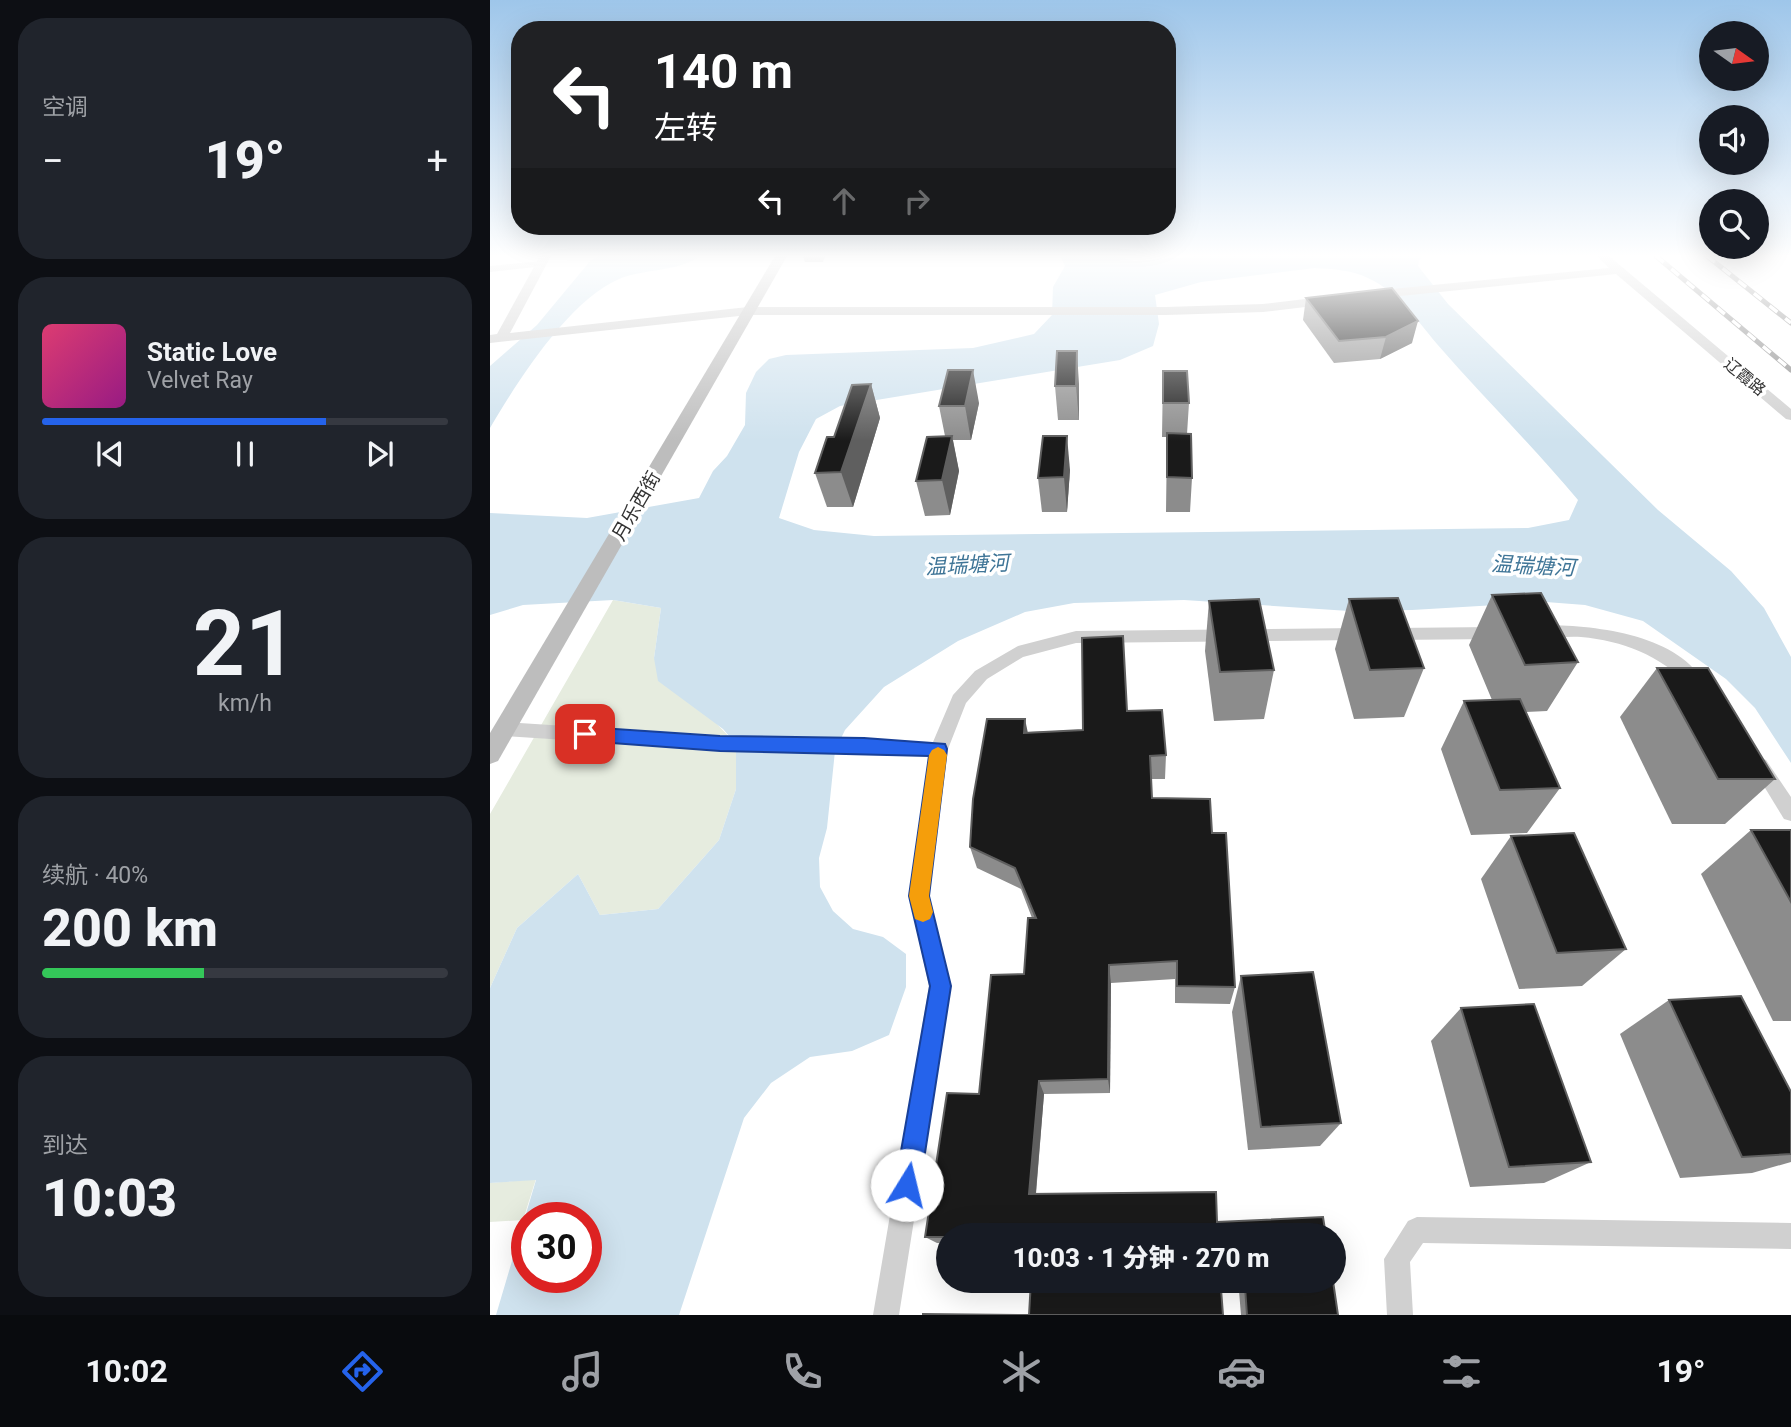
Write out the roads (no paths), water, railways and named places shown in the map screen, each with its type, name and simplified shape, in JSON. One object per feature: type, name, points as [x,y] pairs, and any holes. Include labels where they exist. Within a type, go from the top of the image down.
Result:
[{"type":"main road","name":"月乐西街","points":[[490,754],[497,728],[549,654],[744,317]]},
{"type":"street","points":[[496,339],[509,317]]},
{"type":"street","points":[[496,339],[688,317]]},
{"type":"street","name":"辽霞路","points":[[1674,317],[1791,416]]},
{"type":"street","points":[[886,1315],[940,986],[919,896],[939,749],[959,700],[981,675],[1018,652],[1076,636],[1571,630],[1636,641],[1686,670],[1710,698]]},
{"type":"street","points":[[497,728],[720,743],[939,749]]},
{"type":"street","points":[[1755,757],[1791,813]]},
{"type":"street","points":[[1400,1315],[1397,1259],[1417,1230],[1791,1236]]},
{"type":"water","points":[[543,317],[569,317],[529,366],[490,428],[490,366]]},
{"type":"water","name":"温瑞塘河","points":[[1050,317],[1158,317],[1153,346],[1120,360],[840,406],[816,419],[799,452],[779,518],[814,530],[874,536],[1528,528],[1569,520],[1578,500],[1415,317],[1462,317],[1658,510],[1731,571],[1764,608],[1791,657],[1791,763],[1755,708],[1726,679],[1643,621],[1585,605],[1546,602],[1349,611],[1184,600],[1074,603],[1025,612],[958,641],[884,687],[845,730],[835,751],[827,828],[819,858],[820,887],[833,911],[853,929],[883,937],[906,954],[906,987],[889,1035],[852,1051],[810,1057],[771,1083],[744,1118],[679,1315],[496,1315],[511,1264],[511,1293],[602,1293],[602,1202],[529,1202],[536,1180],[490,1183],[490,988],[517,928],[578,874],[600,915],[658,909],[719,840],[736,789],[736,744],[723,729],[658,681],[654,658],[661,608],[613,600],[523,605],[490,615],[490,513],[587,518],[699,498],[713,471],[727,456],[745,425],[746,393],[756,372],[769,359],[786,355],[973,348],[1034,334]]},
{"type":"railway","points":[[1729,317],[1791,370]]},
{"type":"railway","points":[[1784,317],[1791,323]]}]
